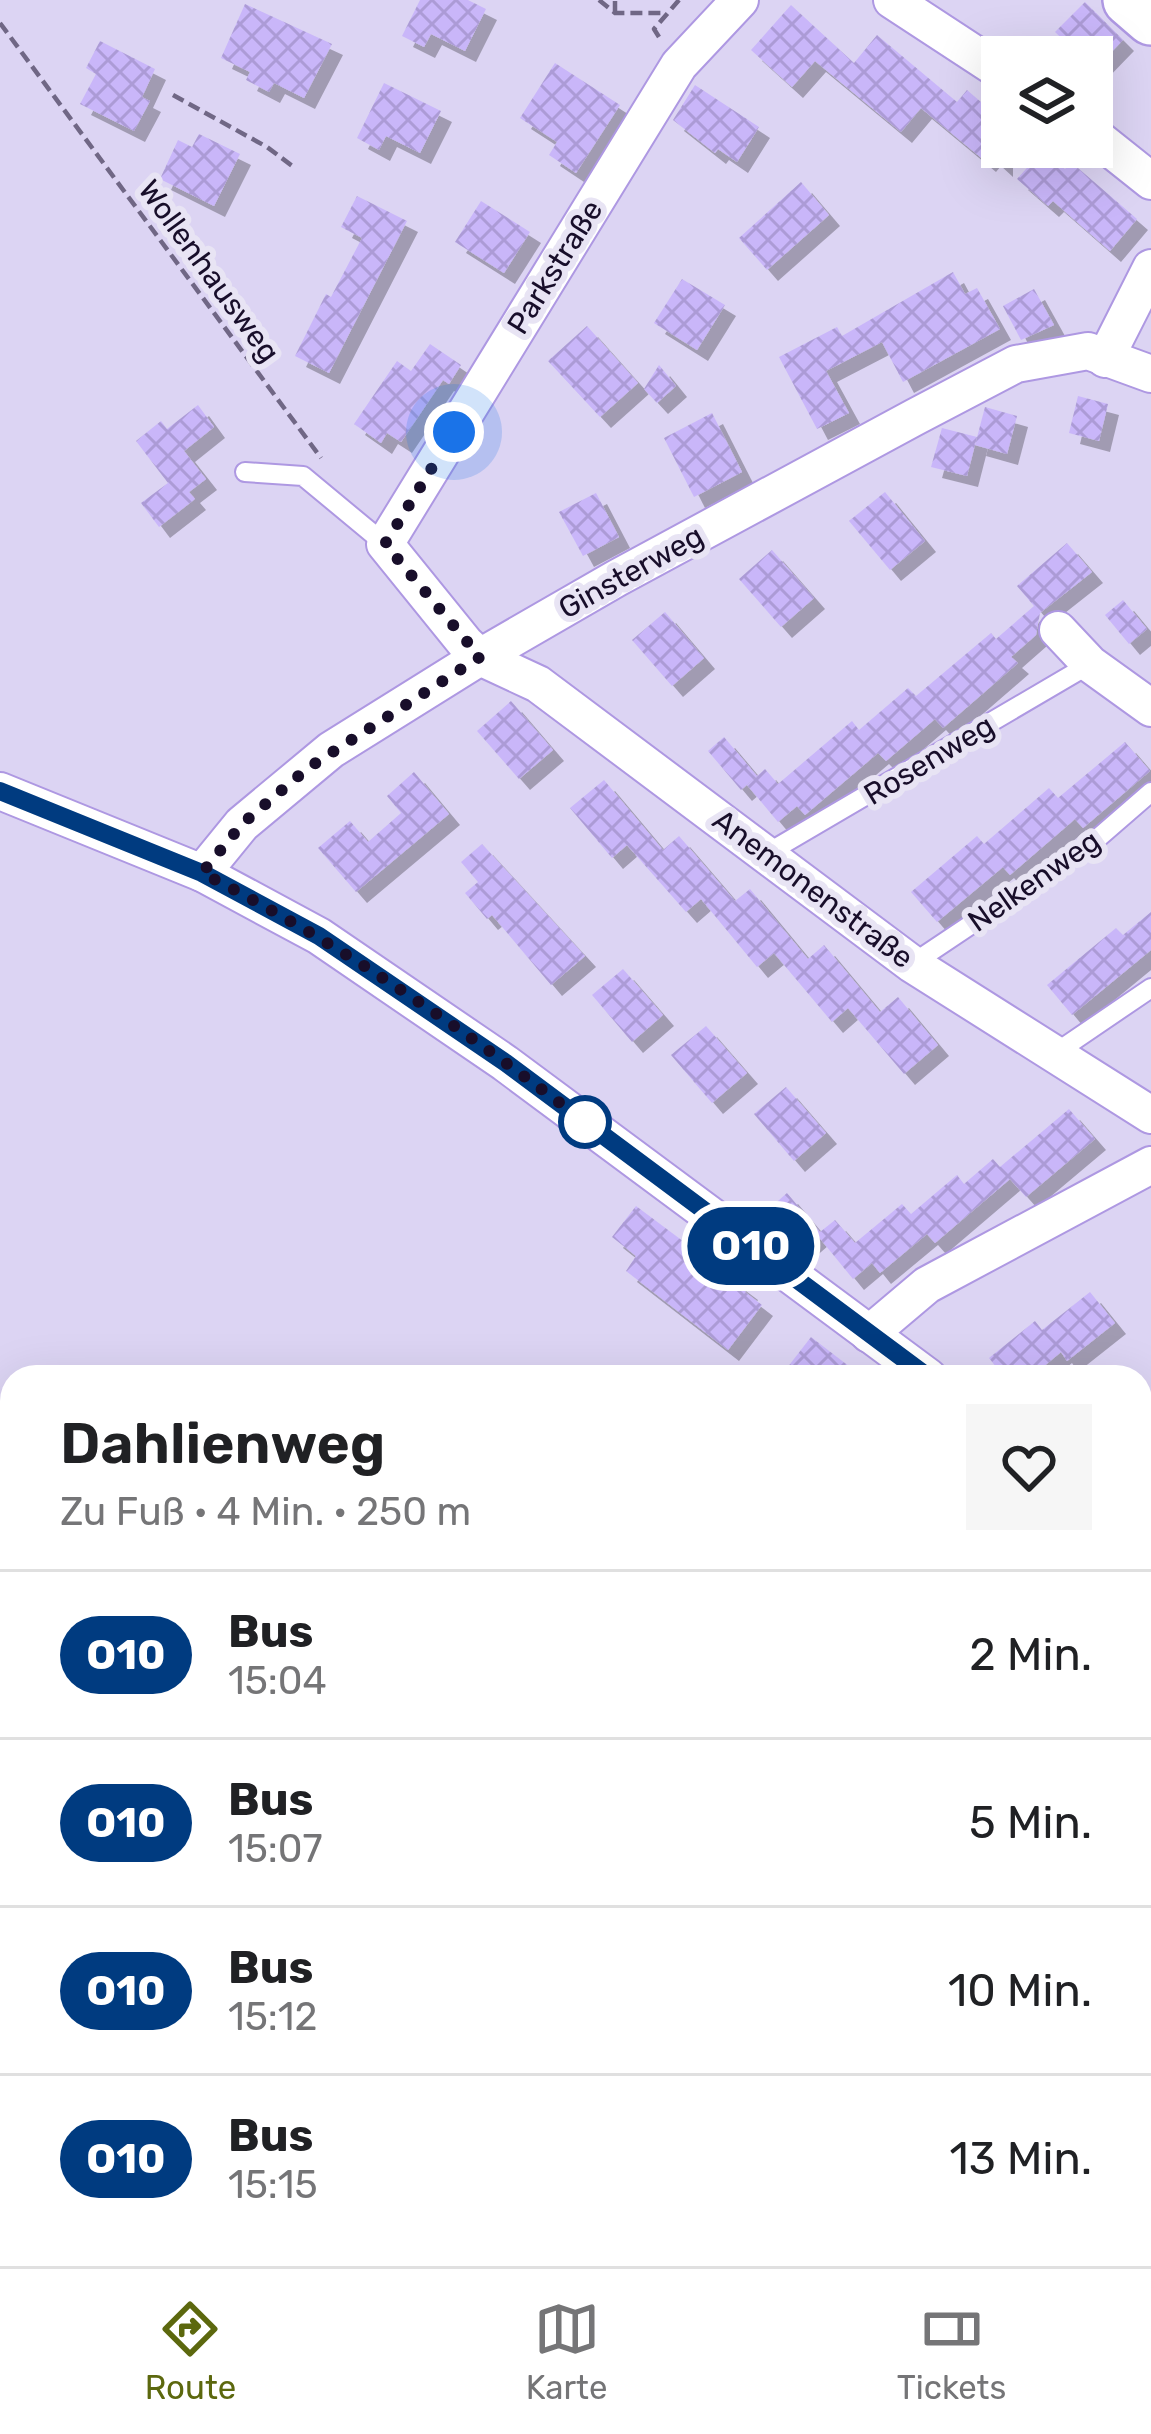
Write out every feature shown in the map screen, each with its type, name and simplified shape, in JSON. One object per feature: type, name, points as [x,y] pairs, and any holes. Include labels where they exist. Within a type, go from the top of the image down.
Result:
[{"type":"street","name":"Parkstraße","points":[[385,544],[679,64],[740,0]]},
{"type":"street","points":[[892,0],[981,58]]},
{"type":"street","points":[[1129,0],[1151,19]]},
{"type":"street","points":[[1113,151],[1151,181]]},
{"type":"street","points":[[1106,359],[1151,268]]},
{"type":"street","name":"Ginsterweg","points":[[202,873],[242,824],[316,762],[480,657],[617,578],[1016,364],[1088,351],[1151,374]]},
{"type":"street","points":[[385,544],[480,657]]},
{"type":"street","points":[[1058,631],[1090,664],[1151,708]]},
{"type":"street","name":"Anemonenstraße","points":[[480,657],[538,684],[912,964],[1151,1115]]},
{"type":"street","points":[[0,791],[202,873],[287,916],[412,997],[912,1365]]},
{"type":"street","points":[[869,1334],[927,1285],[1151,1165]]},
{"type":"lane","points":[[245,472],[303,476],[385,544]]},
{"type":"lane","name":"Rosenweg","points":[[766,854],[1090,664]]},
{"type":"lane","name":"Nelkenweg","points":[[912,964],[1090,845],[1151,792]]},
{"type":"lane","points":[[1054,1054],[1151,988]]},
{"type":"path","points":[[599,0],[615,13],[667,13]]},
{"type":"path","points":[[615,0],[615,13]]},
{"type":"path","name":"Wollenhausweg","points":[[0,23],[323,460]]},
{"type":"path","points":[[173,95],[267,147],[295,168]]},
{"type":"building","points":[[420,0],[468,0],[486,9],[465,51],[431,34],[424,47],[402,36]]},
{"type":"building","points":[[1085,2],[1123,40],[1113,50],[1113,36],[1059,36],[1055,32]]},
{"type":"building","points":[[245,4],[332,44],[304,98],[274,83],[269,92],[246,80],[250,72],[221,58]]},
{"type":"building","points":[[791,5],[854,63],[877,35],[957,102],[967,90],[981,102],[981,158],[921,108],[901,132],[815,61],[792,87],[751,50]]},
{"type":"building","points":[[100,41],[155,69],[142,97],[150,101],[134,131],[80,104],[96,74],[86,68]]},
{"type":"building","points":[[555,63],[620,105],[576,173],[549,155],[557,142],[520,118]]},
{"type":"building","points":[[384,83],[441,111],[420,153],[386,136],[379,150],[357,138]]},
{"type":"building","points":[[695,85],[759,127],[737,162],[718,149],[715,153],[673,120]]},
{"type":"building","points":[[199,134],[240,154],[214,206],[160,179],[178,140],[192,147]]},
{"type":"building","points":[[1027,168],[1078,168],[1137,219],[1110,251],[1053,201],[1048,206],[1017,179]]},
{"type":"building","points":[[801,182],[829,215],[767,270],[739,238]]},
{"type":"building","points":[[357,196],[407,221],[329,373],[295,356],[326,294],[331,297],[362,238],[341,227]]},
{"type":"building","points":[[481,201],[530,232],[504,273],[455,242]]},
{"type":"building","points":[[953,272],[965,294],[977,288],[1000,329],[903,382],[882,342],[826,371],[849,413],[817,429],[779,357],[837,327],[842,336]]},
{"type":"building","points":[[682,279],[725,305],[697,350],[654,323]]},
{"type":"building","points":[[1034,289],[1054,325],[1021,340],[1003,306]]},
{"type":"building","points":[[587,326],[638,383],[600,417],[548,361]]},
{"type":"building","points":[[430,344],[461,365],[449,384],[443,380],[401,442],[387,433],[381,443],[354,424],[397,361],[411,371]]},
{"type":"building","points":[[659,365],[676,386],[657,403],[644,389]]},
{"type":"building","points":[[1078,396],[1108,404],[1099,441],[1069,433]]},
{"type":"building","points":[[198,405],[214,427],[184,451],[206,479],[189,492],[195,499],[159,527],[141,503],[168,483],[136,441],[161,421],[167,429]]},
{"type":"building","points":[[985,407],[1017,416],[1007,454],[975,445]]},
{"type":"building","points":[[712,413],[742,472],[694,497],[664,438]]},
{"type":"building","points":[[942,428],[977,437],[967,476],[931,467]]},
{"type":"building","points":[[885,492],[925,541],[890,570],[849,521]]},
{"type":"building","points":[[596,493],[619,537],[583,556],[559,512]]},
{"type":"building","points":[[1067,543],[1092,572],[1040,613],[1036,635],[1011,657],[1018,663],[943,728],[935,719],[886,761],[878,753],[805,815],[797,806],[778,822],[747,785],[765,769],[778,784],[852,721],[859,730],[908,688],[916,696],[991,633],[996,639],[1034,606],[1017,586]]},
{"type":"building","points":[[772,550],[814,598],[781,627],[739,579]]},
{"type":"building","points":[[1123,600],[1147,629],[1129,644],[1105,615]]},
{"type":"building","points":[[665,612],[704,658],[672,686],[632,640]]},
{"type":"building","points":[[511,701],[553,750],[519,779],[477,731]]},
{"type":"building","points":[[724,737],[757,776],[741,790],[708,751]]},
{"type":"building","points":[[1125,742],[1150,771],[1083,828],[1075,819],[1010,875],[1003,867],[937,922],[911,892],[977,836],[984,844],[1049,788],[1058,798]]},
{"type":"building","points":[[414,772],[449,814],[356,892],[318,848],[350,821],[368,842],[401,813],[387,796]]},
{"type":"building","points":[[604,780],[663,850],[679,836],[735,901],[750,889],[808,959],[824,945],[880,1012],[898,997],[938,1045],[904,1074],[848,1008],[832,1022],[774,953],[757,967],[701,899],[686,912],[627,845],[612,858],[570,808]]},
{"type":"building","points":[[482,844],[585,956],[551,985],[492,915],[487,919],[465,893],[478,882],[461,862]]},
{"type":"building","points":[[1151,912],[1151,950],[1072,1015],[1047,985],[1116,928],[1123,935]]},
{"type":"building","points":[[623,969],[663,1015],[632,1042],[592,995]]},
{"type":"building","points":[[706,1026],[747,1073],[712,1103],[671,1055]]},
{"type":"building","points":[[786,1087],[826,1133],[794,1161],[754,1114]]},
{"type":"building","points":[[1069,1109],[1095,1139],[1026,1197],[1010,1179],[935,1243],[927,1234],[880,1273],[872,1263],[853,1279],[817,1235],[803,1247],[770,1208],[787,1193],[820,1232],[835,1220],[855,1243],[902,1204],[911,1214],[957,1175],[964,1184],[993,1159],[1000,1167]]},
{"type":"building","points":[[636,1206],[762,1305],[728,1350],[626,1271],[636,1256],[612,1237]]},
{"type":"building","points":[[1090,1292],[1115,1323],[1067,1361],[1061,1352],[1045,1365],[995,1365],[989,1358],[1035,1321],[1042,1330]]},
{"type":"building","points":[[811,1337],[847,1365],[789,1365]]},
{"type":"bus line","name":"O10","points":[[0,791],[202,873],[319,936],[506,1063],[912,1365]]},
{"type":"route","points":[[454,432],[385,544],[480,657],[308,768],[242,824],[202,873],[319,936],[585,1122]]}]
